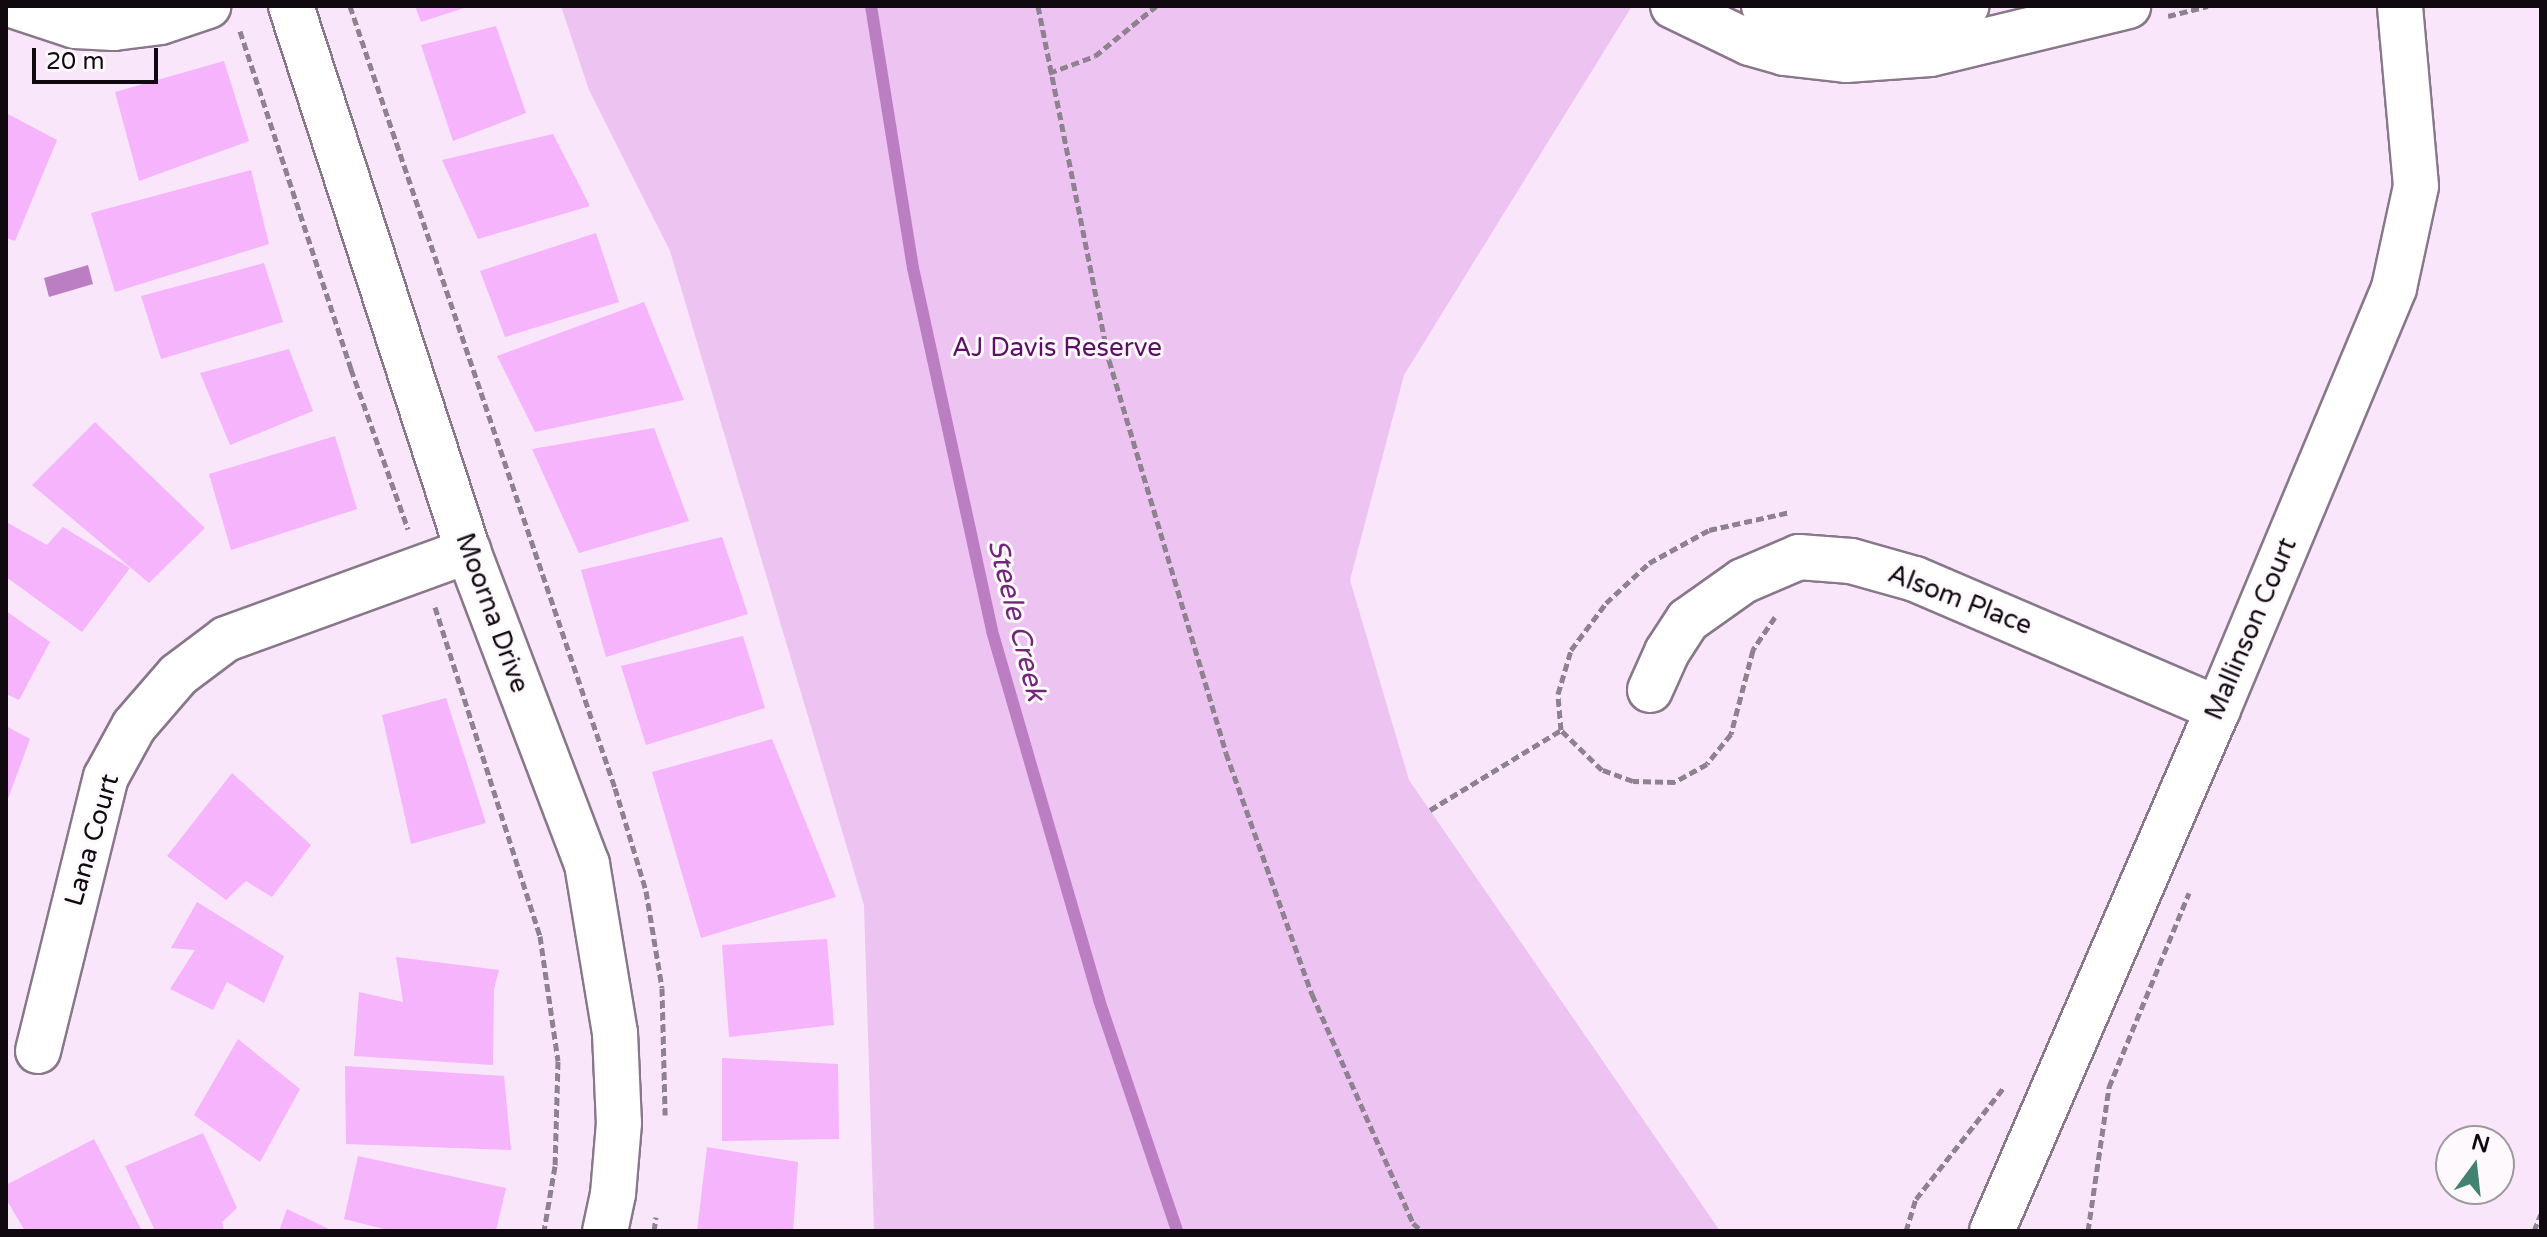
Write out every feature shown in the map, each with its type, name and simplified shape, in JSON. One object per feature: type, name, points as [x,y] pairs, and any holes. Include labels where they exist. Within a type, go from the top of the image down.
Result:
[{"type":"street","points":[[15,6],[75,26],[114,28],[160,22],[208,6]]},
{"type":"street","name":"Moorna Drive","points":[[291,6],[468,551],[587,864],[615,1033],[619,1123],[613,1194],[605,1231]]},
{"type":"street","points":[[1673,6],[1750,43],[1784,53],[1846,60],[1930,54],[2128,6]]},
{"type":"street","points":[[1764,6],[1807,19],[1863,24],[1966,6]]},
{"type":"street","name":"Mallinson Court","points":[[1992,1231],[2218,709],[2394,288],[2404,256],[2416,186],[2400,6]]},
{"type":"street","name":"Lana Court","points":[[38,1051],[106,777],[134,726],[178,675],[226,639],[468,551]]},
{"type":"street","name":"Alsom Place","points":[[1650,690],[1667,652],[1688,620],[1743,581],[1799,557],[1851,561],[1915,579],[2218,709]]},
{"type":"path","points":[[1038,6],[1109,360],[1226,753],[1312,994],[1413,1223],[1422,1231]]},
{"type":"path","points":[[1049,73],[1095,56],[1156,6]]},
{"type":"path","points":[[1785,608],[1767,625],[1753,650],[1731,734],[1707,764],[1675,782],[1633,781],[1602,770],[1561,730],[1558,694],[1571,650],[1606,603],[1649,563],[1709,530],[1779,512],[1805,512]]},
{"type":"path","points":[[1430,810],[1561,730]]},
{"type":"path","points":[[1906,1231],[1916,1199],[2011,1078]]},
{"type":"path","points":[[2534,1231],[2541,1214]]},
{"type":"green space","name":"AJ Davis Reserve","points":[[561,6],[1632,6],[1404,375],[1350,580],[1409,780],[1720,1231],[874,1231],[864,905],[670,251],[589,90]]},
{"type":"shaded area","points":[[88,265],[93,284],[49,297],[44,278]]},
{"type":"building","points":[[415,6],[466,6],[467,7],[421,22]]},
{"type":"building","points":[[496,26],[526,113],[453,141],[421,45]]},
{"type":"building","points":[[224,61],[249,141],[139,181],[115,92]]},
{"type":"building","points":[[6,113],[57,140],[15,241],[6,238]]},
{"type":"building","points":[[553,134],[590,206],[478,239],[442,160]]},
{"type":"building","points":[[251,170],[269,244],[115,292],[91,213]]},
{"type":"building","points":[[596,233],[619,302],[505,337],[480,271]]},
{"type":"building","points":[[264,263],[283,322],[161,359],[141,296]]},
{"type":"building","points":[[644,302],[684,400],[535,432],[497,356]]},
{"type":"building","points":[[289,349],[313,411],[230,445],[200,373]]},
{"type":"building","points":[[95,422],[205,528],[149,583],[32,485]]},
{"type":"building","points":[[654,428],[689,521],[579,553],[532,449]]},
{"type":"building","points":[[335,436],[357,509],[231,550],[209,474]]},
{"type":"building","points":[[8,523],[47,545],[63,527],[130,568],[82,632],[6,577]]},
{"type":"building","points":[[722,537],[748,614],[606,657],[581,570]]},
{"type":"building","points":[[6,611],[50,642],[19,700],[6,694]]},
{"type":"building","points":[[743,636],[765,708],[646,745],[621,666]]},
{"type":"building","points":[[446,698],[486,823],[411,844],[382,715]]},
{"type":"building","points":[[6,726],[30,739],[6,804]]},
{"type":"building","points":[[772,739],[836,897],[701,938],[652,772]]},
{"type":"building","points":[[232,773],[311,845],[272,897],[246,881],[226,900],[167,856]]},
{"type":"building","points":[[197,902],[284,956],[264,1003],[227,982],[213,1010],[170,989],[195,950],[171,948]]},
{"type":"building","points":[[827,939],[834,1025],[729,1037],[722,945]]},
{"type":"building","points":[[396,957],[499,970],[494,989],[493,1065],[354,1056],[359,992],[403,1002]]},
{"type":"building","points":[[238,1039],[300,1089],[260,1162],[194,1115]]},
{"type":"building","points":[[722,1058],[838,1064],[839,1139],[722,1141]]},
{"type":"building","points":[[345,1066],[504,1076],[511,1150],[346,1144]]},
{"type":"building","points":[[203,1133],[237,1208],[222,1222],[224,1231],[155,1231],[125,1166]]},
{"type":"building","points":[[94,1139],[142,1231],[25,1231],[6,1199],[6,1185]]},
{"type":"building","points":[[707,1147],[798,1162],[793,1231],[697,1231]]},
{"type":"building","points":[[358,1156],[506,1188],[496,1231],[392,1231],[344,1219]]},
{"type":"building","points":[[287,1209],[333,1231],[279,1231]]},
{"type":"waterway","name":"Steele Creek","points":[[871,6],[913,268],[992,631],[1099,1000],[1177,1231]]}]
